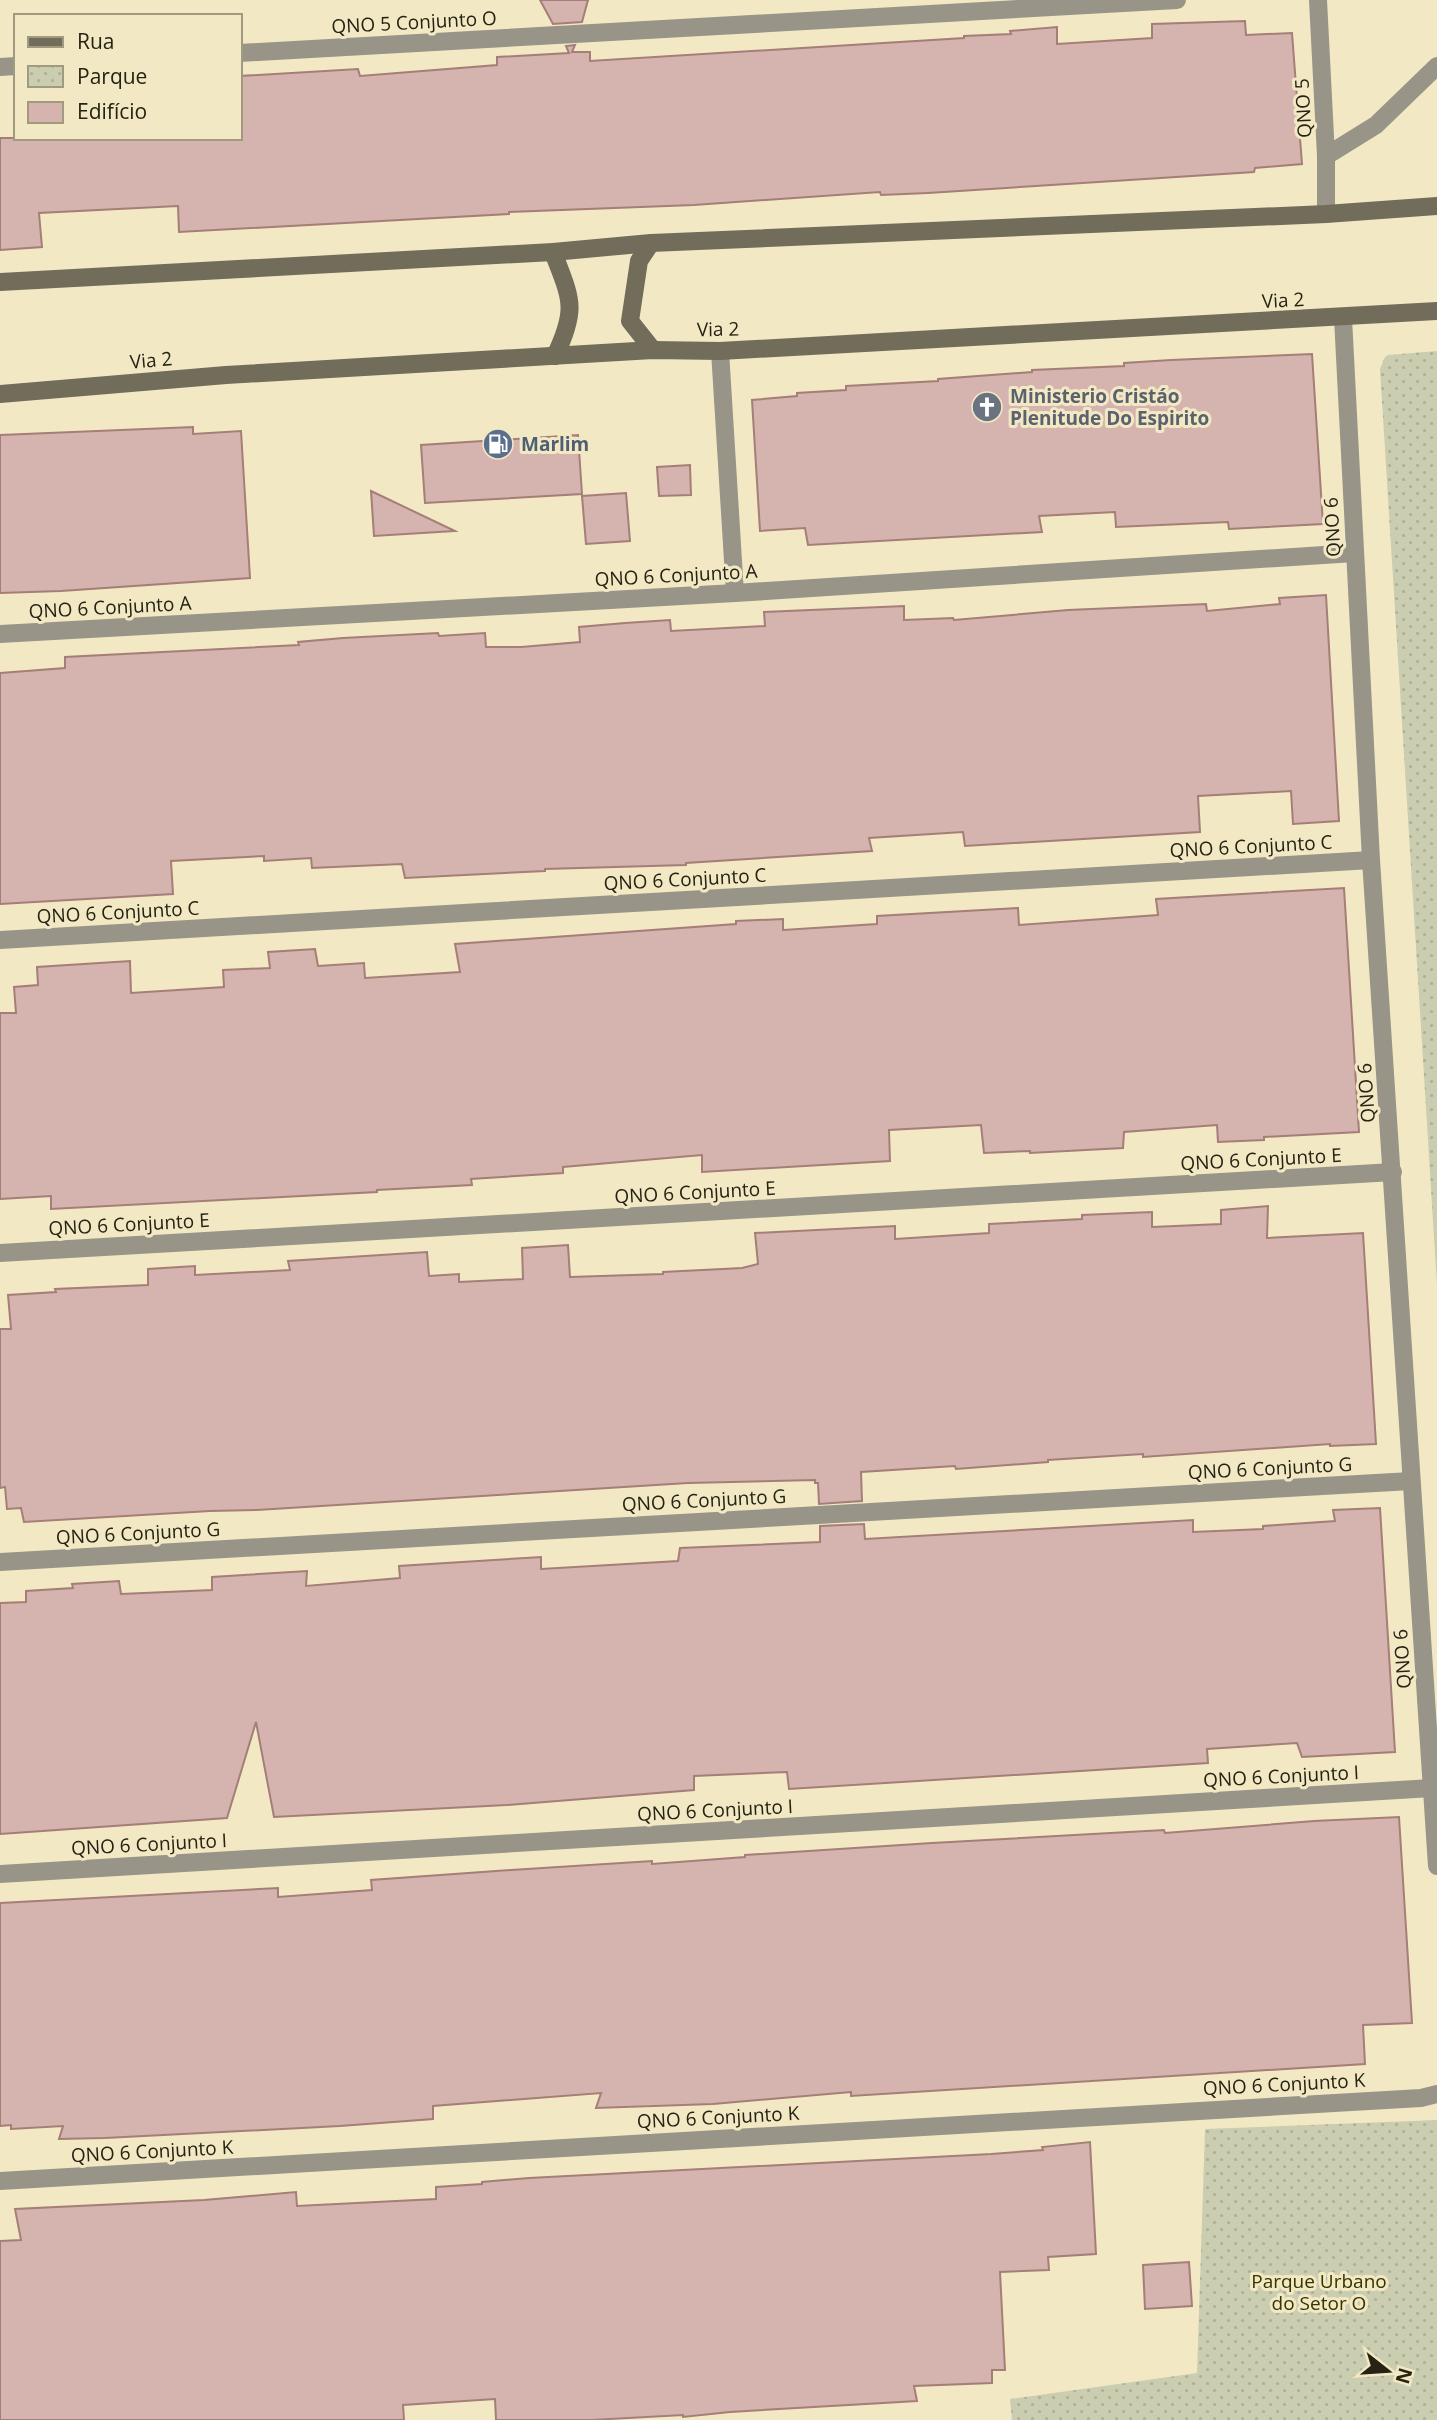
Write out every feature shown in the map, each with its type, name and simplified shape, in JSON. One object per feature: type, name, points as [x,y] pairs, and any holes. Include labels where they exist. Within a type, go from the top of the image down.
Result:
[{"type":"main road","points":[[0,282],[553,252],[651,243],[1326,214],[1437,206]]},
{"type":"main road","points":[[651,243],[639,261],[630,321],[653,350]]},
{"type":"main road","points":[[553,252],[571,299],[566,332],[555,356]]},
{"type":"main road","name":"Via 2","points":[[0,394],[226,375],[653,350],[720,351],[1437,311]]},
{"type":"street","name":"QNO 5 Conjunto O","points":[[242,53],[1177,0]]},
{"type":"street","name":"QNO 5","points":[[1318,0],[1326,156],[1326,214]]},
{"type":"street","points":[[1326,156],[1376,125],[1437,66]]},
{"type":"street","name":"QNO 6","points":[[1343,318],[1371,860],[1437,1866]]},
{"type":"street","points":[[720,351],[735,593]]},
{"type":"street","name":"QNO 6 Conjunto A","points":[[0,634],[735,593],[1354,553]]},
{"type":"street","name":"QNO 6 Conjunto C","points":[[0,940],[1371,860]]},
{"type":"street","name":"QNO 6 Conjunto E","points":[[0,1253],[1393,1172]]},
{"type":"street","name":"QNO 6 Conjunto G","points":[[0,1562],[1411,1481]]},
{"type":"street","name":"QNO 6 Conjunto I","points":[[0,1874],[1432,1788]]},
{"type":"street","name":"QNO 6 Conjunto K","points":[[0,2181],[1421,2098],[1437,2094]]},
{"type":"green space","points":[[1437,351],[1437,1285],[1380,369],[1388,355]]},
{"type":"green space","name":"Parque Urbano do Setor O","points":[[1437,2120],[1437,2420],[1012,2420],[1010,2399],[1197,2373],[1205,2129]]},
{"type":"building","points":[[540,0],[588,0],[582,22],[553,24]]},
{"type":"building","points":[[1245,21],[1246,35],[1292,33],[1302,164],[1255,168],[1254,172],[928,193],[881,195],[880,192],[694,205],[509,212],[179,232],[178,206],[39,213],[42,247],[0,250],[0,138],[242,140],[242,76],[358,69],[360,76],[497,65],[497,57],[569,53],[566,46],[575,45],[572,52],[590,52],[590,61],[964,38],[1057,27],[1057,44],[1152,38],[1152,24]]},
{"type":"building","points":[[1312,354],[1323,524],[1229,529],[1228,522],[1116,527],[1115,512],[1039,516],[1042,532],[808,545],[805,528],[760,531],[752,400],[797,396],[797,393],[846,390],[846,386],[938,381],[1032,370]]},
{"type":"building","points":[[193,427],[193,434],[241,431],[250,578],[0,593],[0,435]]},
{"type":"building","points":[[578,435],[582,494],[425,503],[421,445]]},
{"type":"building","points":[[690,465],[691,495],[659,496],[657,467]]},
{"type":"building","points":[[371,491],[455,531],[374,536]]},
{"type":"building","points":[[626,493],[630,541],[586,544],[582,496]]},
{"type":"building","points":[[1326,595],[1339,821],[1293,824],[1291,791],[1198,796],[1200,832],[965,846],[963,832],[869,838],[872,851],[686,865],[545,869],[405,878],[402,864],[312,868],[311,858],[264,861],[264,856],[171,861],[173,894],[0,904],[0,673],[65,668],[65,657],[299,645],[298,642],[343,638],[438,633],[439,636],[485,633],[486,647],[521,647],[580,642],[579,627],[625,623],[670,620],[671,631],[765,626],[764,612],[904,606],[904,620],[954,620],[1068,610],[1206,604],[1207,611],[1280,604],[1279,598]]},
{"type":"building","points":[[1344,888],[1359,1132],[1218,1142],[1217,1125],[1124,1132],[1123,1148],[984,1153],[981,1125],[889,1130],[890,1161],[702,1172],[702,1155],[563,1167],[563,1173],[471,1179],[472,1185],[377,1192],[51,1209],[51,1196],[0,1199],[0,1013],[16,1013],[14,987],[38,985],[37,967],[130,961],[131,993],[224,987],[223,970],[270,968],[268,952],[315,949],[318,966],[364,963],[365,978],[460,972],[455,944],[736,924],[736,921],[783,919],[783,930],[877,924],[877,916],[1018,908],[1019,925],[1158,915],[1156,899]]},
{"type":"building","points":[[1268,1206],[1267,1238],[1363,1233],[1376,1444],[1330,1444],[1143,1457],[1143,1454],[956,1469],[955,1466],[861,1472],[862,1501],[819,1504],[818,1483],[815,1483],[815,1480],[688,1483],[24,1522],[21,1508],[7,1509],[5,1487],[0,1488],[0,1329],[11,1329],[8,1295],[56,1292],[55,1289],[148,1285],[148,1269],[195,1266],[195,1275],[290,1270],[288,1261],[427,1252],[429,1276],[459,1274],[459,1282],[523,1279],[522,1248],[568,1245],[570,1277],[663,1274],[742,1268],[758,1264],[755,1233],[895,1226],[895,1239],[989,1233],[989,1224],[1082,1219],[1082,1215],[1152,1212],[1152,1227],[1221,1224],[1221,1210]]},
{"type":"building","points":[[1380,1508],[1395,1752],[1302,1757],[1297,1743],[1207,1749],[1208,1763],[789,1789],[787,1772],[694,1776],[694,1790],[507,1805],[274,1817],[256,1722],[227,1818],[0,1834],[0,1603],[26,1602],[26,1591],[119,1581],[121,1594],[212,1590],[212,1577],[307,1571],[306,1586],[400,1578],[399,1566],[541,1557],[541,1569],[678,1561],[680,1548],[820,1542],[820,1526],[864,1524],[865,1539],[1193,1520],[1193,1532],[1263,1529],[1263,1526],[1335,1521],[1333,1510]]},
{"type":"building","points":[[1399,1817],[1412,2023],[1363,2025],[1365,2064],[851,2096],[851,2092],[713,2104],[596,2108],[601,2093],[433,2106],[433,2119],[105,2138],[59,2139],[63,2126],[11,2129],[11,2125],[0,2126],[0,1903],[278,1888],[278,1897],[372,1890],[371,1880],[511,1870],[652,1861],[652,1864],[932,1843],[1164,1830],[1165,1833]]},
{"type":"building","points":[[1090,2142],[1096,2254],[1048,2257],[1049,2270],[1000,2272],[1005,2370],[992,2370],[992,2383],[914,2386],[917,2401],[683,2417],[496,2420],[495,2399],[403,2405],[404,2420],[0,2420],[0,2241],[21,2240],[15,2209],[204,2200],[296,2192],[297,2206],[436,2199],[436,2187],[482,2182],[991,2154],[1043,2150],[1042,2147]]},
{"type":"building","points":[[1189,2262],[1192,2306],[1145,2309],[1143,2265]]},
{"type":"place","name":"Ministerio Cristáo Plenitude Do Espirito","points":[[987,407]]},
{"type":"place","name":"Marlim","points":[[498,444]]}]
